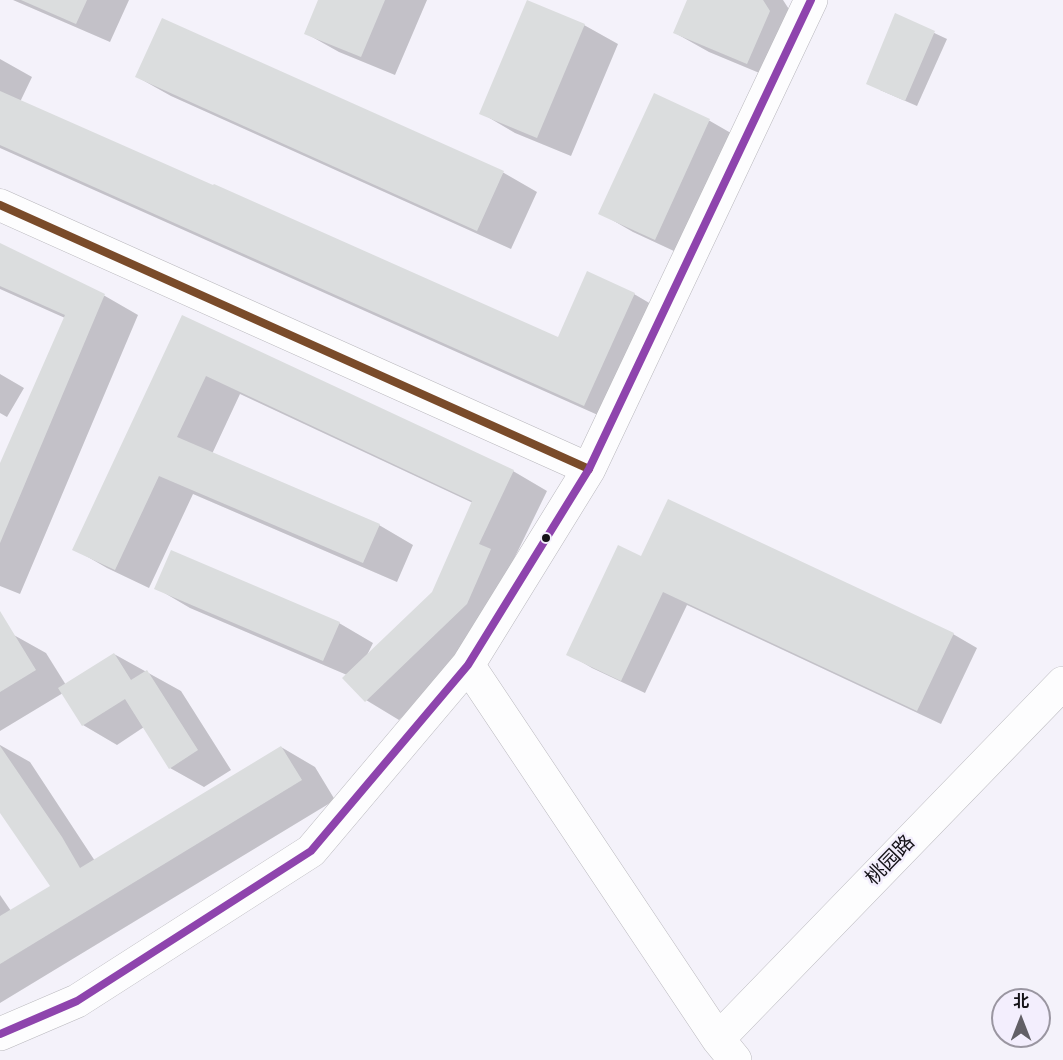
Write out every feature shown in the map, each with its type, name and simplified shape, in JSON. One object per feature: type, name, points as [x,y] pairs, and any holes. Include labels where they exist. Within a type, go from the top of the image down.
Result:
[{"type":"street","points":[[0,1034],[77,1001],[311,851],[468,665],[589,469],[811,0]]},
{"type":"street","points":[[0,205],[589,469]]},
{"type":"street","points":[[468,665],[727,1050]]},
{"type":"street","name":"桃园路","points":[[727,1050],[1063,683]]},
{"type":"building","points":[[21,0],[87,0],[76,24]]},
{"type":"building","points":[[318,0],[385,0],[361,57],[304,34]]},
{"type":"building","points":[[527,0],[585,24],[537,138],[479,114]]},
{"type":"building","points":[[687,0],[763,0],[770,11],[747,64],[673,33]]},
{"type":"building","points":[[895,13],[935,31],[905,101],[866,84]]},
{"type":"building","points":[[162,18],[504,171],[477,231],[135,77]]},
{"type":"building","points":[[0,91],[558,337],[587,271],[635,293],[584,406],[0,145]]},
{"type":"building","points":[[654,93],[710,119],[655,240],[598,214]]},
{"type":"building","points":[[0,243],[105,294],[0,543],[0,463],[65,315],[0,286]]},
{"type":"building","points":[[182,315],[514,470],[479,544],[491,549],[467,604],[365,702],[342,678],[432,592],[472,501],[206,376],[177,437],[380,524],[363,563],[159,476],[115,570],[72,550]]},
{"type":"building","points":[[668,499],[954,633],[917,711],[663,592],[621,681],[566,655],[618,545],[641,556]]},
{"type":"building","points":[[171,550],[340,622],[323,661],[154,589]]},
{"type":"building","points":[[0,611],[36,670],[0,692]]},
{"type":"building","points":[[114,653],[131,680],[147,670],[198,750],[169,769],[125,699],[82,726],[58,688]]},
{"type":"building","points":[[0,746],[62,837],[80,868],[281,746],[302,780],[0,964],[0,916],[50,886],[0,813]]},
{"type":"transit line","points":[[0,1034],[77,1001],[311,851],[468,665],[589,469],[811,0]]},
{"type":"transit line","points":[[0,205],[589,469]]}]
